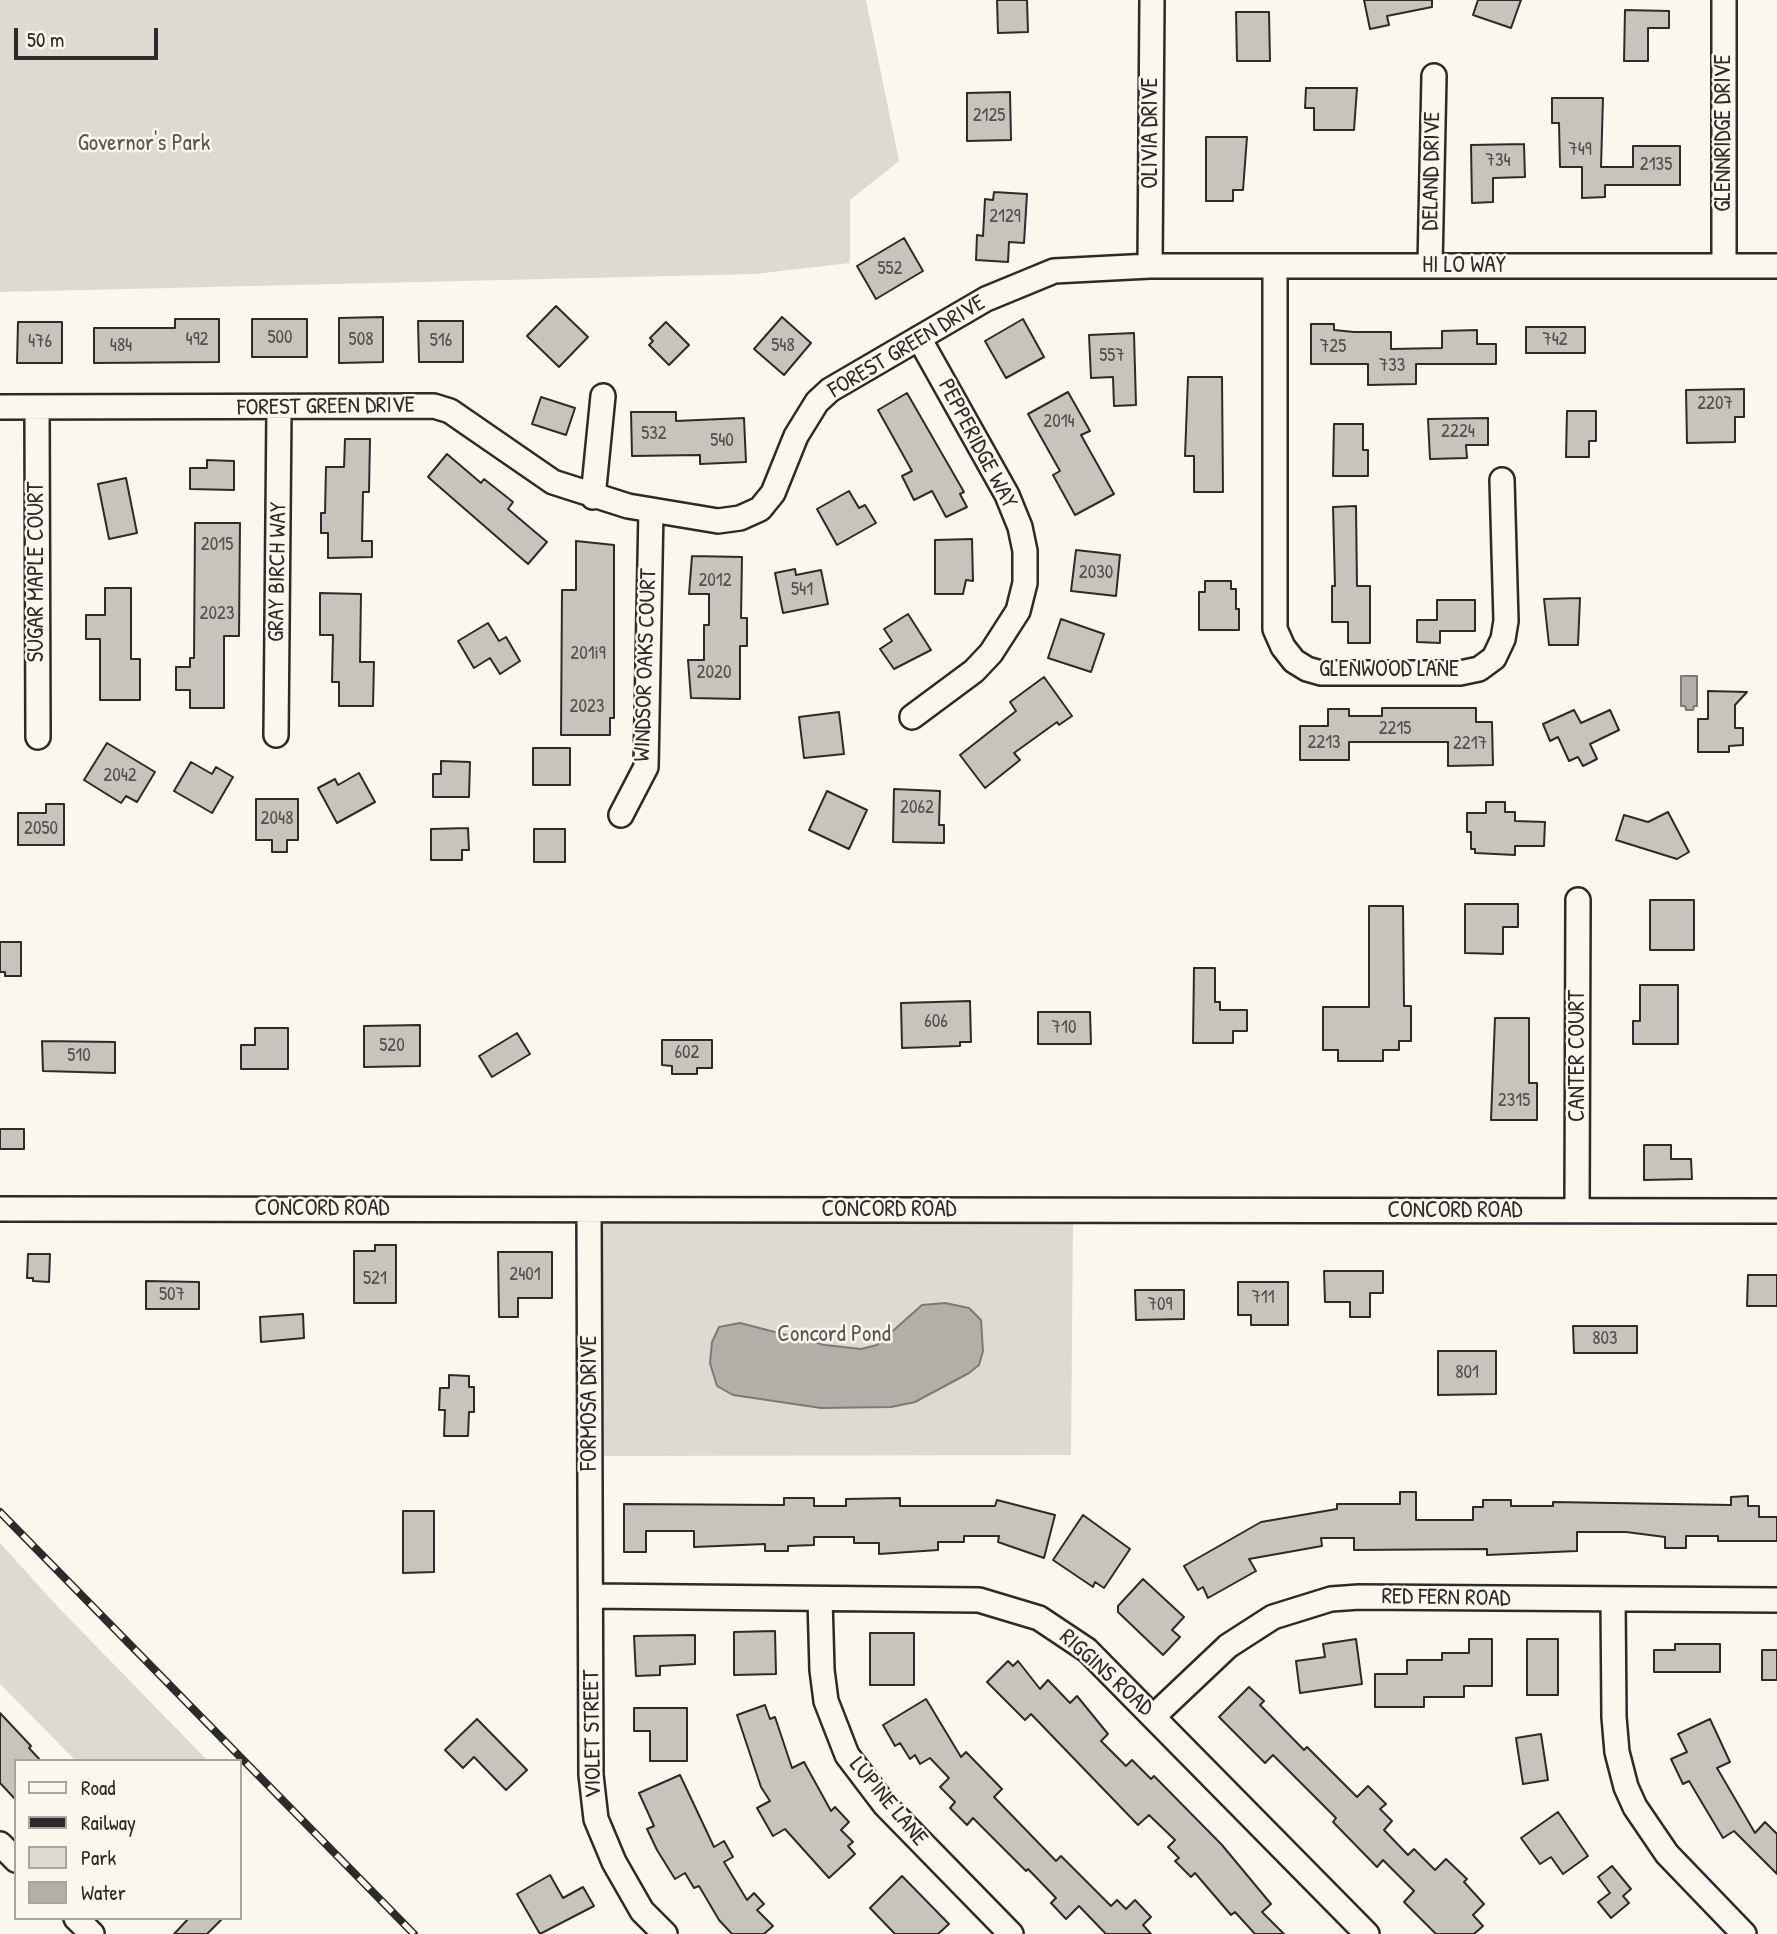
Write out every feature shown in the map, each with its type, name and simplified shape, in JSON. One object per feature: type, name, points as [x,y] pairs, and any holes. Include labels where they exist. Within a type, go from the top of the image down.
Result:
[{"type":"street","name":"OLIVIA DRIVE","points":[[1150,266],[1152,0]]},
{"type":"street","name":"GLENNRIDGE DRIVE","points":[[1724,0],[1724,266]]},
{"type":"street","name":"DELAND DRIVE","points":[[1430,266],[1434,75]]},
{"type":"street","name":"HI LO WAY","points":[[1150,266],[1777,266]]},
{"type":"street","name":"FOREST GREEN DRIVE","points":[[0,407],[279,409],[408,404],[434,406],[450,411],[553,482],[593,497],[718,521],[740,519],[760,509],[773,493],[796,436],[817,402],[853,374],[986,299],[1054,271],[1150,266]]},
{"type":"street","name":"GLENWOOD LANE","points":[[1275,266],[1275,629],[1283,647],[1294,661],[1321,673],[1460,673],[1479,668],[1494,657],[1503,639],[1506,621],[1502,480]]},
{"type":"street","name":"PEPPERIDGE WAY","points":[[912,717],[974,671],[991,653],[1009,630],[1018,611],[1025,583],[1025,551],[1020,527],[1007,495],[919,338]]},
{"type":"street","points":[[593,497],[603,396]]},
{"type":"street","name":"SUGAR MAPLE COURT","points":[[37,407],[38,737]]},
{"type":"street","name":"GRAY BIRCH WAY","points":[[276,735],[279,409]]},
{"type":"street","name":"WINDSOR OAKS COURT","points":[[621,815],[646,767],[651,510]]},
{"type":"street","name":"CANTER COURT","points":[[1577,1211],[1578,900]]},
{"type":"street","name":"CONCORD ROAD","points":[[0,1209],[1777,1211]]},
{"type":"street","name":"FORMOSA DRIVE","points":[[589,1210],[591,1597]]},
{"type":"street","name":"RIGGINS ROAD","points":[[591,1597],[979,1600],[1039,1618],[1087,1650],[1367,1934]]},
{"type":"street","name":"VIOLET STREET","points":[[591,1597],[591,1774],[596,1819],[614,1863],[636,1901],[665,1934]]},
{"type":"street","name":"RED FERN ROAD","points":[[1154,1716],[1228,1646],[1273,1617],[1300,1607],[1359,1597],[1777,1600]]},
{"type":"street","name":"LUPINE LANE","points":[[820,1599],[822,1670],[826,1701],[848,1755],[886,1805],[1012,1934]]},
{"type":"street","points":[[1613,1600],[1614,1717],[1617,1752],[1626,1787],[1640,1816],[1667,1854],[1744,1934]]},
{"type":"street","points":[[0,1844],[14,1858]]},
{"type":"street","points":[[78,1920],[92,1934]]},
{"type":"green space","name":"Governor's Park","points":[[0,0],[866,0],[899,161],[850,200],[850,263],[755,274],[0,292]]},
{"type":"green space","name":"Concord Pond","points":[[595,1214],[1073,1215],[1071,1455],[596,1456]]},
{"type":"green space","points":[[0,1543],[57,1606],[206,1759],[74,1759],[0,1684]]},
{"type":"water","points":[[1681,676],[1697,676],[1697,706],[1694,706],[1693,710],[1686,710],[1685,706],[1681,706]]},
{"type":"water","points":[[945,1303],[969,1308],[981,1320],[983,1351],[979,1365],[915,1402],[891,1407],[821,1408],[733,1395],[717,1386],[710,1363],[712,1342],[719,1327],[740,1323],[825,1345],[861,1349],[877,1345],[922,1305]]},
{"type":"building","points":[[997,0],[1027,0],[1028,32],[998,33]]},
{"type":"building","points":[[1364,0],[1432,0],[1432,7],[1387,16],[1389,25],[1370,29]]},
{"type":"building","points":[[1478,0],[1521,0],[1511,28],[1473,15]]},
{"type":"building","points":[[1625,10],[1669,11],[1669,28],[1648,28],[1648,61],[1624,61]]},
{"type":"building","points":[[1236,12],[1269,12],[1270,61],[1237,61]]},
{"type":"building","points":[[1306,88],[1357,88],[1354,130],[1314,130],[1314,108],[1305,108]]},
{"type":"building","points":[[1010,92],[1011,140],[967,141],[967,93]]},
{"type":"building","points":[[1552,98],[1603,98],[1601,167],[1633,167],[1633,146],[1680,146],[1680,185],[1605,185],[1605,197],[1582,198],[1582,167],[1560,167],[1559,123],[1552,123]]},
{"type":"building","points":[[1206,137],[1247,137],[1243,190],[1233,190],[1233,201],[1206,201]]},
{"type":"building","points":[[1524,144],[1525,177],[1493,178],[1493,202],[1472,203],[1471,145]]},
{"type":"building","points":[[994,192],[1027,194],[1024,243],[1009,242],[1008,262],[976,260],[977,235],[983,236],[985,199],[993,200]]},
{"type":"building","points":[[904,238],[923,271],[876,299],[857,266]]},
{"type":"building","points":[[556,306],[588,337],[559,367],[527,336]]},
{"type":"building","points":[[383,317],[383,362],[339,363],[339,318]]},
{"type":"building","points":[[782,317],[811,343],[784,375],[754,349]]},
{"type":"building","points":[[175,319],[219,319],[219,362],[94,363],[94,328],[175,328]]},
{"type":"building","points":[[252,319],[307,319],[307,357],[252,357]]},
{"type":"building","points":[[1023,319],[1044,357],[1006,378],[985,341]]},
{"type":"building","points":[[418,321],[463,321],[463,362],[419,362]]},
{"type":"building","points":[[18,322],[62,322],[62,363],[17,363]]},
{"type":"building","points":[[666,322],[689,345],[669,365],[649,345],[653,341],[650,338]]},
{"type":"building","points":[[1311,324],[1334,324],[1334,330],[1354,332],[1391,332],[1391,349],[1442,348],[1442,331],[1477,330],[1477,344],[1496,344],[1496,364],[1416,364],[1416,384],[1368,385],[1368,364],[1311,364]]},
{"type":"building","points":[[1526,327],[1585,327],[1585,353],[1526,353]]},
{"type":"building","points":[[1134,333],[1136,405],[1114,406],[1113,377],[1091,378],[1089,335]]},
{"type":"building","points":[[1188,377],[1222,377],[1223,492],[1194,492],[1194,456],[1185,456]]},
{"type":"building","points":[[1744,389],[1744,417],[1735,417],[1735,442],[1687,443],[1686,390]]},
{"type":"building","points":[[1068,392],[1090,431],[1081,435],[1114,494],[1075,515],[1053,475],[1060,471],[1028,414]]},
{"type":"building","points":[[907,393],[964,492],[960,494],[967,507],[946,517],[932,491],[914,500],[902,476],[912,471],[878,410]]},
{"type":"building","points":[[541,397],[575,408],[566,435],[532,424]]},
{"type":"building","points":[[1567,411],[1596,411],[1596,441],[1589,441],[1589,457],[1566,457]]},
{"type":"building","points":[[631,412],[676,412],[676,421],[744,418],[746,462],[700,464],[700,455],[632,456]]},
{"type":"building","points":[[1488,418],[1488,445],[1466,445],[1467,458],[1430,459],[1428,419]]},
{"type":"building","points":[[1334,424],[1363,424],[1363,450],[1368,450],[1368,476],[1333,476]]},
{"type":"building","points":[[345,439],[370,439],[369,492],[363,492],[362,541],[372,541],[372,557],[328,558],[328,533],[321,533],[321,513],[325,513],[326,467],[344,467]]},
{"type":"building","points":[[447,454],[481,483],[484,479],[513,502],[508,509],[547,542],[528,564],[428,477]]},
{"type":"building","points":[[207,460],[234,461],[234,490],[190,489],[190,468],[207,468]]},
{"type":"building","points":[[126,478],[137,533],[109,539],[98,484]]},
{"type":"building","points":[[849,491],[859,508],[865,505],[876,523],[837,545],[817,509]]},
{"type":"building","points":[[1356,506],[1357,586],[1370,586],[1370,643],[1348,643],[1348,622],[1332,622],[1332,586],[1335,586],[1333,507]]},
{"type":"building","points":[[195,523],[240,523],[239,636],[224,636],[224,708],[190,708],[190,690],[176,690],[176,667],[190,667],[190,658],[194,658]]},
{"type":"building","points":[[972,539],[973,581],[966,580],[963,594],[935,594],[935,540]]},
{"type":"building","points":[[576,541],[614,545],[614,718],[610,718],[610,735],[561,735],[562,590],[576,590]]},
{"type":"building","points":[[1076,550],[1120,555],[1116,596],[1071,591]]},
{"type":"building","points":[[692,556],[742,557],[741,618],[747,618],[747,646],[740,646],[740,699],[691,698],[688,660],[704,660],[704,625],[709,625],[709,594],[689,594]]},
{"type":"building","points":[[795,569],[796,575],[821,570],[828,604],[783,613],[775,573]]},
{"type":"building","points":[[1205,581],[1231,581],[1231,589],[1236,589],[1239,630],[1199,630],[1199,592],[1205,592]]},
{"type":"building","points":[[105,588],[131,588],[131,659],[140,659],[140,700],[100,700],[100,639],[86,639],[86,615],[105,615]]},
{"type":"building","points":[[320,593],[361,594],[360,662],[374,662],[373,706],[339,706],[339,682],[332,682],[333,635],[320,635]]},
{"type":"building","points":[[1580,598],[1578,645],[1549,645],[1544,599]]},
{"type":"building","points":[[1437,600],[1475,600],[1475,631],[1440,631],[1440,643],[1417,642],[1417,620],[1437,620]]},
{"type":"building","points":[[908,614],[931,650],[894,669],[880,649],[892,641],[884,629]]},
{"type":"building","points":[[1061,619],[1104,634],[1091,672],[1048,658]]},
{"type":"building","points":[[488,623],[499,641],[506,637],[520,661],[500,674],[490,658],[474,668],[458,641]]},
{"type":"building","points":[[1044,677],[1072,716],[1059,725],[1057,722],[1014,753],[1020,760],[985,788],[960,755],[1016,711],[1010,702]]},
{"type":"building","points":[[1708,691],[1747,692],[1735,705],[1735,728],[1743,728],[1743,745],[1729,746],[1729,752],[1698,752],[1698,719],[1708,719]]},
{"type":"building","points":[[1382,708],[1476,708],[1476,722],[1492,722],[1493,765],[1448,766],[1448,742],[1349,742],[1349,760],[1300,760],[1300,726],[1328,726],[1328,709],[1349,709],[1349,716],[1382,716]]},
{"type":"building","points":[[1574,710],[1581,723],[1610,710],[1619,730],[1590,744],[1597,759],[1583,766],[1578,757],[1569,761],[1558,737],[1550,741],[1543,724]]},
{"type":"building","points":[[839,712],[844,754],[804,758],[799,717]]},
{"type":"building","points":[[107,743],[155,772],[137,802],[126,796],[121,803],[84,780]]},
{"type":"building","points":[[533,748],[570,748],[570,785],[533,785]]},
{"type":"building","points":[[441,761],[470,762],[469,797],[433,797],[433,774],[441,774]]},
{"type":"building","points":[[191,762],[212,774],[216,767],[233,777],[212,813],[174,791]]},
{"type":"building","points":[[359,773],[375,802],[337,823],[318,788],[335,779],[338,785]]},
{"type":"building","points":[[894,789],[940,791],[939,825],[944,825],[944,843],[893,842]]},
{"type":"building","points":[[827,791],[867,810],[849,849],[809,830]]},
{"type":"building","points":[[256,799],[298,799],[298,840],[287,840],[287,852],[272,852],[272,840],[256,840]]},
{"type":"building","points":[[1486,802],[1505,802],[1505,812],[1515,812],[1515,821],[1545,822],[1544,846],[1515,846],[1515,855],[1475,853],[1475,849],[1471,849],[1471,832],[1467,832],[1467,813],[1486,813]]},
{"type":"building","points":[[46,804],[64,804],[64,845],[18,845],[18,813],[46,813]]},
{"type":"building","points":[[1668,812],[1689,852],[1677,859],[1616,840],[1624,815],[1648,822]]},
{"type":"building","points":[[468,828],[469,850],[462,850],[462,860],[431,860],[431,829]]},
{"type":"building","points":[[534,829],[565,829],[565,862],[534,862]]},
{"type":"building","points":[[1650,900],[1694,900],[1694,950],[1650,950]]},
{"type":"building","points":[[1465,904],[1518,904],[1518,927],[1503,927],[1503,954],[1465,953]]},
{"type":"building","points":[[1369,906],[1403,906],[1404,1006],[1411,1006],[1411,1041],[1399,1041],[1399,1050],[1383,1050],[1383,1061],[1338,1061],[1338,1050],[1323,1050],[1323,1007],[1369,1007]]},
{"type":"building","points":[[0,942],[21,942],[21,976],[5,976],[5,972],[0,972]]},
{"type":"building","points":[[1194,968],[1215,968],[1215,1002],[1220,1002],[1220,1010],[1247,1010],[1247,1031],[1233,1031],[1233,1043],[1193,1043]]},
{"type":"building","points":[[1640,985],[1678,985],[1678,1044],[1633,1044],[1633,1021],[1640,1021]]},
{"type":"building","points":[[970,1001],[971,1042],[960,1042],[960,1046],[902,1048],[901,1003]]},
{"type":"building","points":[[1038,1012],[1090,1012],[1091,1044],[1038,1044]]},
{"type":"building","points":[[1495,1018],[1529,1018],[1529,1083],[1537,1083],[1537,1120],[1491,1120]]},
{"type":"building","points":[[420,1025],[420,1066],[364,1067],[364,1026]]},
{"type":"building","points":[[255,1028],[288,1028],[288,1069],[241,1069],[241,1045],[255,1045]]},
{"type":"building","points":[[517,1033],[530,1054],[492,1077],[479,1056]]},
{"type":"building","points":[[662,1040],[712,1040],[712,1068],[697,1068],[697,1074],[672,1074],[672,1066],[662,1065]]},
{"type":"building","points":[[42,1041],[115,1042],[115,1073],[43,1071]]},
{"type":"building","points":[[0,1129],[24,1129],[24,1149],[0,1149]]},
{"type":"building","points":[[1644,1145],[1671,1145],[1671,1159],[1691,1159],[1692,1179],[1644,1180]]},
{"type":"building","points":[[375,1245],[396,1245],[396,1303],[354,1303],[354,1251],[375,1251]]},
{"type":"building","points":[[498,1252],[552,1252],[552,1298],[518,1298],[518,1317],[499,1317]]},
{"type":"building","points":[[28,1254],[50,1254],[49,1282],[27,1278]]},
{"type":"building","points":[[1324,1271],[1383,1271],[1383,1293],[1370,1293],[1370,1317],[1350,1317],[1350,1302],[1325,1302]]},
{"type":"building","points":[[1748,1275],[1777,1275],[1777,1306],[1747,1306]]},
{"type":"building","points":[[146,1281],[199,1282],[199,1309],[146,1309]]},
{"type":"building","points":[[1238,1282],[1288,1282],[1288,1325],[1251,1325],[1251,1315],[1238,1315]]},
{"type":"building","points":[[1135,1290],[1184,1290],[1184,1319],[1136,1320]]},
{"type":"building","points":[[303,1314],[304,1338],[261,1342],[260,1317]]},
{"type":"building","points":[[1573,1326],[1637,1326],[1637,1353],[1574,1353]]},
{"type":"building","points":[[1438,1351],[1496,1351],[1496,1394],[1438,1395]]},
{"type":"building","points":[[449,1375],[469,1376],[469,1387],[474,1387],[474,1412],[469,1412],[468,1436],[444,1436],[445,1410],[439,1410],[440,1388],[449,1388]]},
{"type":"building","points":[[1400,1492],[1416,1492],[1416,1520],[1473,1520],[1473,1507],[1483,1507],[1483,1500],[1511,1500],[1511,1506],[1553,1506],[1553,1502],[1731,1505],[1731,1497],[1748,1496],[1748,1506],[1759,1506],[1759,1517],[1777,1517],[1777,1541],[1718,1541],[1718,1536],[1686,1536],[1686,1548],[1665,1548],[1665,1537],[1626,1532],[1577,1532],[1577,1551],[1487,1555],[1487,1549],[1354,1550],[1354,1538],[1321,1538],[1322,1546],[1249,1559],[1256,1571],[1208,1598],[1203,1587],[1198,1590],[1184,1566],[1261,1522],[1337,1509],[1337,1504],[1400,1504]]},
{"type":"building","points":[[784,1498],[814,1498],[814,1506],[846,1506],[846,1499],[900,1498],[900,1506],[995,1506],[997,1500],[1055,1515],[1044,1558],[998,1542],[999,1536],[964,1536],[964,1542],[938,1542],[938,1550],[879,1554],[879,1543],[854,1543],[854,1537],[814,1537],[814,1545],[788,1546],[788,1551],[765,1551],[765,1544],[694,1547],[694,1531],[646,1531],[646,1552],[624,1552],[624,1504],[784,1505]]},
{"type":"building","points":[[403,1511],[434,1511],[434,1572],[403,1573]]},
{"type":"building","points":[[1083,1515],[1130,1549],[1104,1588],[1095,1582],[1093,1587],[1053,1560]]},
{"type":"building","points":[[1143,1579],[1184,1617],[1172,1630],[1180,1637],[1163,1655],[1118,1612],[1118,1606]]},
{"type":"building","points":[[775,1631],[776,1674],[734,1675],[734,1632]]},
{"type":"building","points":[[870,1633],[914,1633],[914,1685],[870,1685]]},
{"type":"building","points":[[695,1635],[695,1664],[660,1666],[660,1675],[636,1676],[634,1636]]},
{"type":"building","points":[[1356,1639],[1362,1684],[1300,1693],[1296,1661],[1325,1657],[1323,1644]]},
{"type":"building","points":[[1469,1639],[1492,1639],[1492,1686],[1464,1686],[1464,1697],[1424,1697],[1424,1707],[1375,1707],[1375,1674],[1407,1674],[1407,1660],[1442,1660],[1442,1653],[1469,1653]]},
{"type":"building","points":[[1527,1639],[1558,1639],[1558,1695],[1527,1695]]},
{"type":"building","points":[[1675,1644],[1720,1644],[1720,1672],[1654,1672],[1654,1650],[1675,1650]]},
{"type":"building","points":[[1762,1650],[1777,1650],[1777,1680],[1762,1680]]},
{"type":"building","points":[[1008,1661],[1013,1666],[1018,1661],[1040,1689],[1048,1680],[1070,1703],[1077,1696],[1108,1734],[1101,1741],[1126,1766],[1132,1760],[1151,1779],[1154,1776],[1222,1845],[1271,1904],[1262,1912],[1284,1934],[1255,1934],[1235,1912],[1231,1915],[1195,1873],[1191,1877],[1175,1861],[1179,1858],[1168,1847],[1175,1840],[1149,1815],[1138,1825],[1031,1714],[1025,1720],[987,1682]]},
{"type":"building","points":[[1249,1687],[1264,1701],[1260,1705],[1304,1750],[1307,1747],[1357,1797],[1368,1786],[1386,1804],[1380,1809],[1392,1821],[1384,1830],[1408,1855],[1414,1849],[1435,1870],[1446,1859],[1467,1879],[1464,1882],[1484,1904],[1473,1915],[1483,1926],[1474,1934],[1436,1934],[1404,1902],[1414,1891],[1383,1860],[1377,1867],[1333,1822],[1336,1818],[1273,1755],[1265,1763],[1219,1717]]},
{"type":"building","points":[[926,1699],[961,1757],[966,1752],[1002,1789],[994,1797],[1056,1861],[1061,1856],[1111,1906],[1117,1900],[1126,1909],[1135,1900],[1151,1917],[1143,1925],[1151,1934],[1106,1934],[1079,1906],[1066,1919],[1051,1903],[1056,1898],[1028,1869],[1026,1871],[973,1818],[967,1825],[950,1808],[955,1802],[940,1787],[949,1778],[930,1758],[920,1764],[915,1755],[910,1759],[900,1743],[895,1746],[883,1725]]},
{"type":"building","points":[[765,1705],[770,1719],[775,1717],[792,1768],[804,1762],[831,1811],[835,1807],[849,1822],[841,1830],[853,1842],[848,1846],[855,1854],[829,1878],[785,1829],[773,1836],[757,1808],[770,1801],[761,1787],[737,1715]]},
{"type":"building","points":[[634,1708],[687,1708],[687,1761],[650,1761],[650,1731],[634,1731]]},
{"type":"building","points":[[0,1713],[31,1746],[29,1748],[39,1759],[14,1759],[14,1798],[0,1783]]},
{"type":"building","points":[[477,1719],[527,1770],[506,1790],[474,1757],[463,1768],[445,1750]]},
{"type":"building","points":[[1710,1719],[1730,1762],[1717,1768],[1755,1833],[1765,1822],[1777,1834],[1777,1874],[1734,1831],[1723,1838],[1689,1781],[1683,1784],[1671,1759],[1687,1752],[1678,1734]]},
{"type":"building","points":[[1541,1734],[1548,1780],[1523,1784],[1516,1738]]},
{"type":"building","points":[[680,1775],[714,1847],[724,1841],[733,1857],[724,1862],[747,1900],[754,1893],[764,1904],[757,1910],[773,1926],[764,1934],[732,1934],[719,1920],[699,1886],[694,1888],[685,1873],[675,1879],[657,1850],[647,1829],[654,1826],[639,1793]]},
{"type":"building","points":[[1558,1812],[1588,1856],[1563,1874],[1551,1857],[1540,1864],[1521,1838]]},
{"type":"building","points":[[1612,1866],[1631,1889],[1623,1896],[1629,1903],[1611,1918],[1598,1902],[1610,1893],[1598,1877]]},
{"type":"building","points":[[550,1875],[563,1898],[583,1887],[594,1906],[540,1934],[517,1894]]},
{"type":"building","points":[[902,1876],[949,1924],[938,1934],[895,1934],[870,1908]]},
{"type":"building","points":[[187,1920],[221,1920],[207,1934],[174,1934]]},
{"type":"railway","points":[[0,1512],[414,1934]]}]
